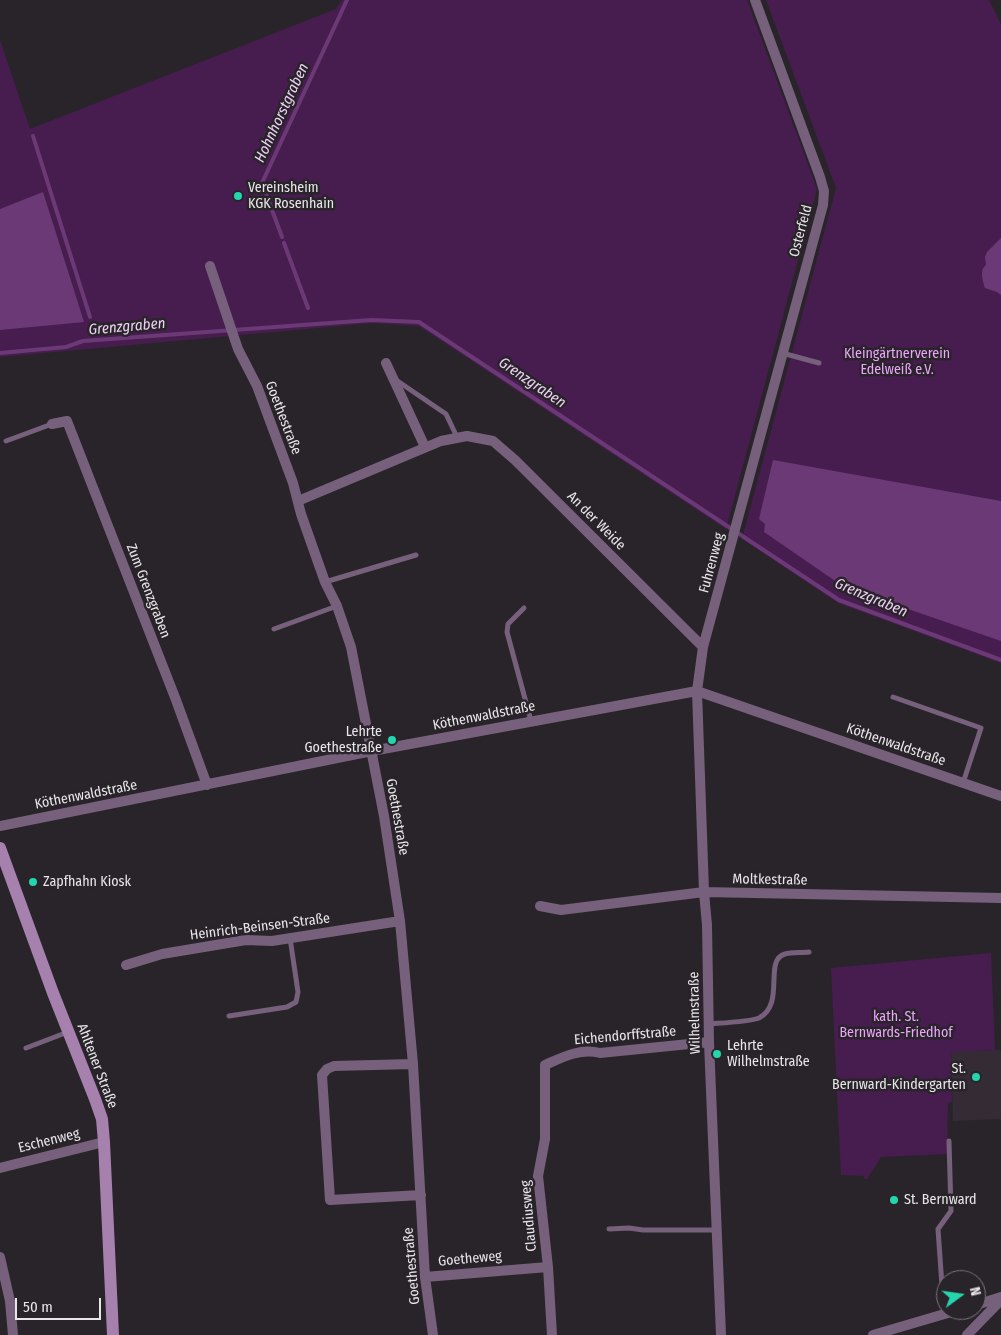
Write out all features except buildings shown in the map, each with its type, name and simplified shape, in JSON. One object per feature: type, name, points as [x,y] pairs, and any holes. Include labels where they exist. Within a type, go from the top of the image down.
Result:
[{"type":"main road","name":"Ahltener Straße","points":[[0,848],[102,1119],[113,1335]]},
{"type":"street","name":"Osterfeld","points":[[754,0],[824,191],[823,205],[758,445]]},
{"type":"street","name":"Goethestraße","points":[[210,266],[238,349],[257,386],[293,483],[301,514],[325,582],[337,606],[351,647],[384,816],[400,921],[413,1064],[425,1277],[433,1335]]},
{"type":"street","points":[[386,363],[425,448]]},
{"type":"street","name":"Zum Grenzgraben","points":[[52,424],[66,421],[176,700],[207,786]]},
{"type":"street","name":"An der Weide","points":[[298,500],[441,441],[467,436],[493,441],[515,460],[704,647]]},
{"type":"street","name":"Fuhrenweg","points":[[697,691],[704,647],[758,445]]},
{"type":"street","name":"Köthenwaldstraße","points":[[0,826],[207,786],[372,751],[697,691],[1001,796]]},
{"type":"street","name":"Wilhelmstraße","points":[[697,691],[704,892],[707,925],[708,1024],[722,1335]]},
{"type":"street","name":"Moltkestraße","points":[[540,906],[561,910],[704,892],[1001,898]]},
{"type":"street","name":"Heinrich-Beinsen-Straße","points":[[126,965],[162,954],[246,940],[272,941],[400,921]]},
{"type":"street","name":"Eichendorffstraße","points":[[545,1065],[573,1053],[591,1050],[600,1053],[709,1042]]},
{"type":"street","points":[[413,1064],[334,1066],[322,1074],[330,1200],[421,1195]]},
{"type":"street","name":"Claudiusweg","points":[[545,1065],[545,1139],[538,1176],[548,1267],[552,1335]]},
{"type":"street","name":"Eschenweg","points":[[0,1168],[104,1142]]},
{"type":"street","points":[[0,1257],[10,1301],[12,1335]]},
{"type":"street","name":"Goetheweg","points":[[425,1277],[548,1267]]},
{"type":"street","points":[[986,1303],[1001,1299]]},
{"type":"street","points":[[967,1335],[1001,1299]]},
{"type":"street","points":[[873,1335],[936,1316]]},
{"type":"lane","points":[[782,353],[819,363]]},
{"type":"lane","points":[[392,378],[446,414],[457,438]]},
{"type":"lane","points":[[6,441],[52,424]]},
{"type":"lane","points":[[325,582],[416,555]]},
{"type":"lane","points":[[274,629],[337,606]]},
{"type":"lane","points":[[524,608],[508,624],[507,632],[531,721]]},
{"type":"lane","points":[[893,697],[981,728],[963,783]]},
{"type":"lane","points":[[229,1016],[287,1007],[296,1002],[298,992],[290,938]]},
{"type":"lane","points":[[708,1024],[757,1019],[766,1014],[775,993],[775,965],[778,958],[785,954],[809,952]]},
{"type":"lane","points":[[26,1048],[68,1032]]},
{"type":"lane","points":[[941,1270],[938,1230],[951,1211],[950,1141]]},
{"type":"lane","points":[[609,1229],[717,1230]]},
{"type":"shaded area","points":[[43,192],[84,322],[0,330],[0,209]]},
{"type":"shaded area","points":[[1001,238],[1001,295],[985,288],[982,273],[986,265],[985,257],[987,252]]},
{"type":"shaded area","points":[[773,460],[1001,501],[1001,641],[844,587],[764,532],[765,524],[759,519]]},
{"type":"shaded area","name":"St. Bernward-Kindergarten","points":[[1001,1050],[1001,1119],[953,1121],[951,1051]]},
{"type":"green space","points":[[342,0],[747,0],[817,189],[726,529],[419,326],[372,323],[0,357],[0,40],[30,129],[336,9]]},
{"type":"green space","name":"Kleingärtnerverein Edelweiß e.V.","points":[[766,0],[989,0],[1001,24],[1001,663],[838,603],[742,539],[836,188]]},
{"type":"green space","name":"kath. St. Bernwards-Friedhof","points":[[991,953],[995,1050],[951,1052],[952,1102],[948,1103],[947,1154],[881,1157],[867,1179],[864,1179],[864,1176],[841,1175],[831,968]]},
{"type":"waterway","name":"Hohnhorstgraben","points":[[282,237],[262,183],[347,0]]},
{"type":"waterway","points":[[33,136],[90,317]]},
{"type":"waterway","name":"Hohnhorstgraben","points":[[284,243],[308,308]]},
{"type":"waterway","name":"Grenzgraben","points":[[0,353],[66,347],[83,341],[371,320],[419,322],[839,600],[1001,660]]},
{"type":"place","name":"Vereinsheim KGK Rosenhain","points":[[238,196]]},
{"type":"place","name":"Lehrte Goethestraße","points":[[392,740]]},
{"type":"place","name":"Zapfhahn Kiosk","points":[[33,882]]},
{"type":"place","name":"Lehrte Wilhelmstraße","points":[[717,1054]]},
{"type":"place","name":"St. Bernward-Kindergarten","points":[[976,1077]]},
{"type":"place","name":"St. Bernward","points":[[894,1200]]}]
